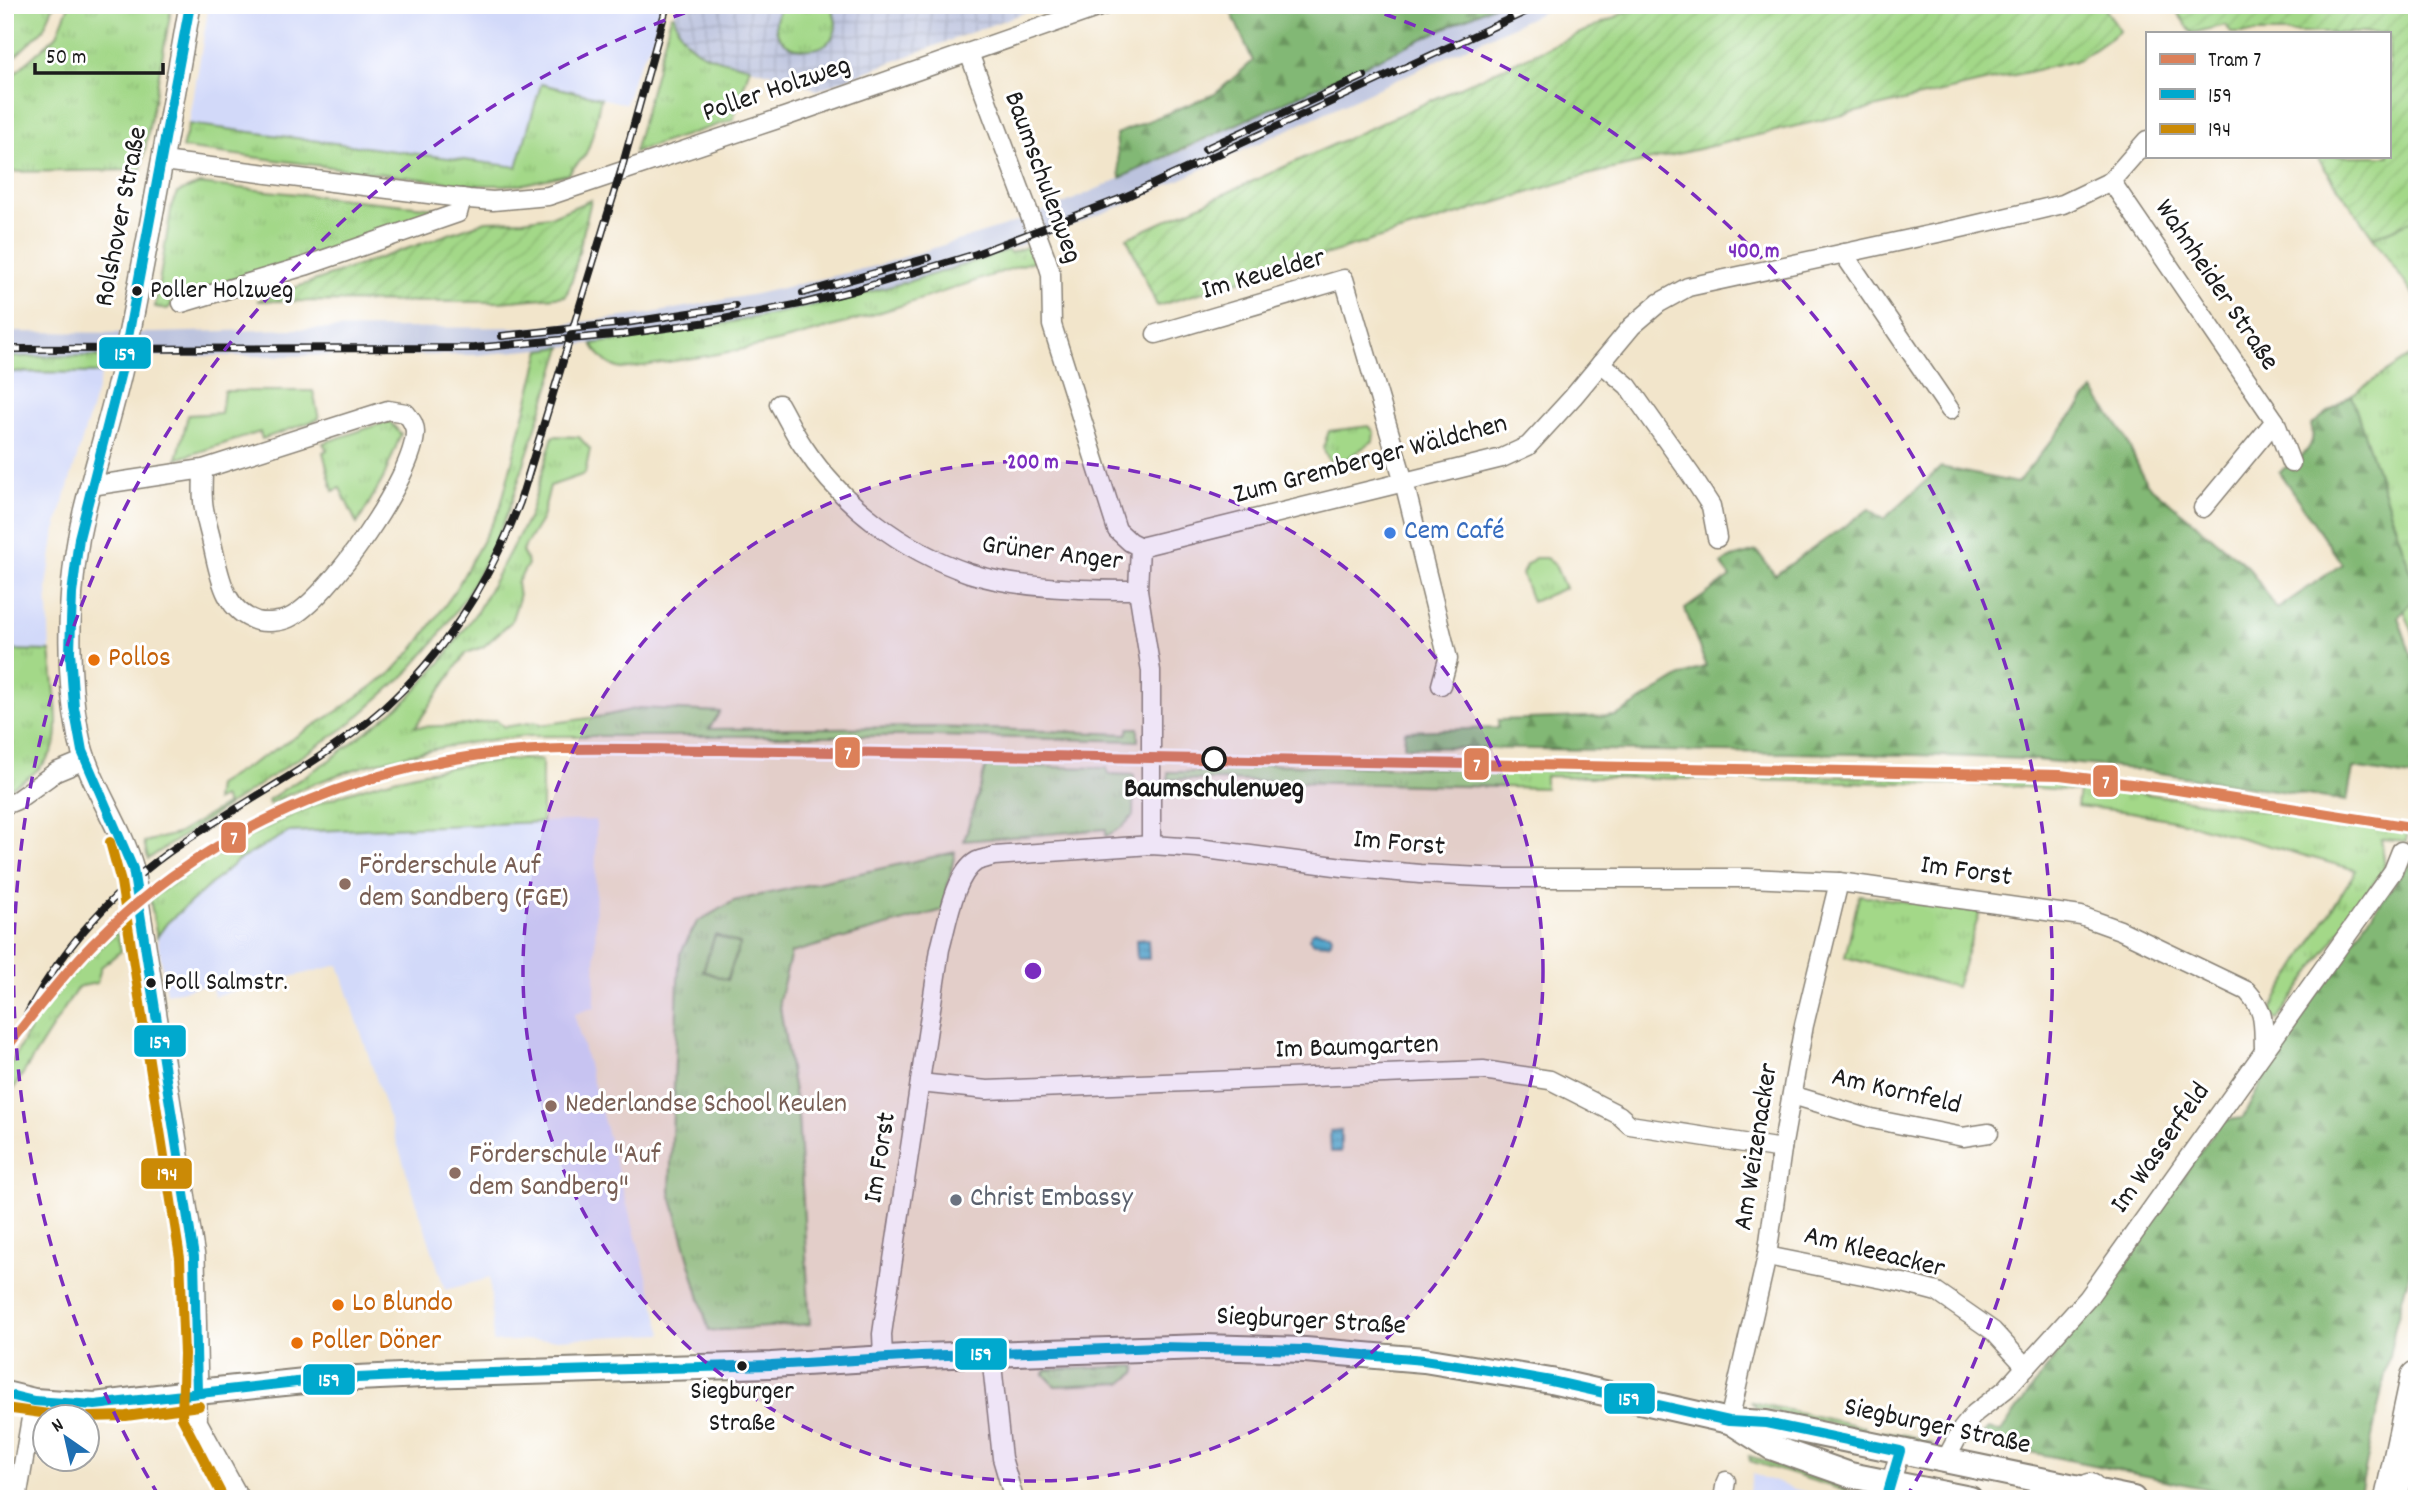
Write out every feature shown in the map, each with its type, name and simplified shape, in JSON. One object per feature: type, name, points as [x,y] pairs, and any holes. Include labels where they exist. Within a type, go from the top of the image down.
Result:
[{"type":"highway","points":[[2391,1499],[2417,1377]]},
{"type":"main road","name":"Siegburger Straße","points":[[5,1394],[34,1401],[95,1405],[314,1380],[1193,1347],[1305,1350],[1424,1360],[1551,1381],[1729,1421],[1766,1423],[1946,1459],[2090,1496],[2133,1499]]},
{"type":"main road","name":"Siegburger Straße","points":[[1729,1421],[1770,1447],[1889,1491],[1970,1499]]},
{"type":"street","name":"Rolshover Straße","points":[[190,5],[163,161],[120,375],[75,559],[72,628],[73,698],[85,760],[124,838],[135,879],[194,1257],[197,1392]]},
{"type":"street","name":"Poller Holzweg","points":[[163,161],[493,201],[548,196],[1105,5]]},
{"type":"street","name":"Baumschulenweg","points":[[969,53],[1047,261],[1051,274],[1052,325],[1117,530],[1140,547]]},
{"type":"street","name":"Zum Gremberger Wäldchen","points":[[1140,547],[1502,458],[1528,446],[1632,326],[1659,303],[1688,286],[2063,204],[2111,181],[2146,141]]},
{"type":"street","name":"Wahnheider Straße","points":[[2111,181],[2275,421],[2291,463]]},
{"type":"street","points":[[182,303],[306,266],[458,213],[461,198]]},
{"type":"street","points":[[1843,253],[1950,410]]},
{"type":"street","name":"Im Keuelder","points":[[1156,334],[1344,279],[1404,482]]},
{"type":"street","points":[[1601,363],[1628,386],[1691,475],[1711,506],[1717,538]]},
{"type":"street","name":"Grüner Anger","points":[[779,404],[803,446],[845,497],[900,540],[934,559],[971,573],[1007,582],[1100,590],[1138,590]]},
{"type":"street","points":[[91,486],[203,469],[388,410],[406,413],[415,424],[414,446],[408,462],[368,533],[311,601],[289,618],[272,622],[246,617],[235,608],[227,596],[220,579],[202,501],[203,469]]},
{"type":"street","points":[[2203,508],[2275,421]]},
{"type":"street","points":[[1404,482],[1448,659],[1441,685]]},
{"type":"street","points":[[1140,547],[1138,590],[1151,671],[1151,845]]},
{"type":"street","points":[[5,805],[56,772],[85,760]]},
{"type":"street","name":"Im Forst","points":[[883,1358],[884,1313],[940,949],[955,894],[965,872],[976,862],[994,856],[1151,845],[1420,874],[1503,878],[1748,878],[1839,882],[2081,916],[2120,930],[2247,991],[2259,1004],[2263,1017],[2264,1049]]},
{"type":"street","name":"Im Wasserfeld","points":[[1946,1459],[1962,1429],[1975,1413],[2006,1389],[2088,1297],[2393,871],[2401,851]]},
{"type":"street","name":"Am Weizenacker","points":[[1729,1421],[1767,1256],[1782,1149],[1810,1000],[1839,882]]},
{"type":"street","name":"Im Baumgarten","points":[[920,1083],[987,1090],[1483,1070],[1550,1080],[1619,1115],[1630,1125],[1782,1149]]},
{"type":"street","name":"Am Kornfeld","points":[[1792,1095],[1872,1119],[1963,1137],[1989,1133]]},
{"type":"street","name":"Am Kleeacker","points":[[1767,1256],[1937,1292],[1993,1331],[2026,1367]]},
{"type":"street","points":[[991,1355],[1002,1458],[1014,1499]]},
{"type":"street","points":[[197,1392],[198,1422],[240,1499]]},
{"type":"street","points":[[17,1499],[34,1401]]},
{"type":"street","points":[[1889,1491],[1900,1451]]},
{"type":"shaded area","points":[[209,5],[662,5],[653,39],[634,75],[626,104],[541,84],[517,167],[189,124]]},
{"type":"shaded area","points":[[676,5],[1045,5],[817,90],[789,78],[711,58],[699,52],[680,34],[674,15]]},
{"type":"shaded area","points":[[1495,5],[1558,5],[1129,203],[1008,250],[910,283],[813,307],[692,330],[477,355],[5,357],[5,332],[155,333],[541,327],[647,314],[756,294],[872,267],[1002,227],[1061,205]]},
{"type":"shaded area","points":[[5,372],[102,373],[55,531],[47,587],[50,651],[5,650]]},
{"type":"shaded area","name":"Förderschule \"Auf dem Sandberg\"","points":[[596,820],[595,1007],[574,1014],[663,1334],[493,1342],[490,1278],[445,1290],[339,965],[214,996],[211,984],[167,994],[157,937],[167,923],[237,861],[289,832]]},
{"type":"shaded area","points":[[1753,1474],[1795,1489],[1834,1499],[1747,1499]]},
{"type":"green space","points":[[5,5],[54,5],[43,30],[5,66]]},
{"type":"green space","points":[[69,5],[172,5],[141,170],[5,172],[5,82],[57,35]]},
{"type":"green space","points":[[782,5],[830,5],[836,25],[831,39],[820,47],[806,49],[791,46],[780,38],[776,24]]},
{"type":"green space","points":[[1228,5],[1495,5],[1120,178],[1116,134],[1215,94],[1253,61]]},
{"type":"green space","points":[[1642,5],[2103,5],[2120,31],[2079,60],[1583,176],[1157,306],[1127,238]]},
{"type":"green space","points":[[2172,5],[2417,5],[2417,219],[2373,237],[2317,158],[2390,158],[2390,32],[2230,32],[2226,25],[2191,32]]},
{"type":"green space","points":[[674,15],[678,29],[693,47],[713,57],[750,67],[733,120],[634,152],[671,16]]},
{"type":"green space","points":[[541,84],[601,98],[589,147],[569,174],[520,185],[469,185],[182,148],[189,124],[517,167]]},
{"type":"green space","points":[[199,184],[435,208],[438,214],[324,253],[189,292],[173,291],[171,306],[167,309],[155,307],[172,204],[177,193]]},
{"type":"green space","points":[[591,200],[566,296],[499,302],[257,301],[486,221],[523,220],[555,215]]},
{"type":"green space","points":[[2417,219],[2417,300],[2373,237]]},
{"type":"green space","points":[[1029,246],[1034,261],[879,313],[765,345],[622,369],[604,360],[592,344],[803,308],[906,282]]},
{"type":"green space","points":[[562,347],[512,501],[494,546],[464,599],[435,641],[406,674],[347,726],[148,859],[144,842],[177,834],[227,804],[223,797],[215,801],[217,785],[336,712],[391,673],[416,646],[455,591],[500,509],[541,350]]},
{"type":"green space","points":[[2417,352],[2417,590],[2351,395]]},
{"type":"green space","points":[[105,356],[102,373],[5,372],[5,357]]},
{"type":"green space","points":[[2093,390],[2124,435],[2146,483],[2248,567],[2277,609],[2342,564],[2279,472],[2309,448],[2313,434],[2311,425],[2351,395],[2417,590],[2417,595],[2398,617],[2417,671],[2417,778],[2353,768],[2347,801],[2133,769],[2025,759],[1404,747],[1405,731],[1498,728],[1498,720],[1616,716],[1681,676],[1706,666],[1685,609],[1730,577],[1721,564],[1728,559],[1757,551],[1775,575],[1869,509],[1884,519],[1941,467],[2017,483]]},
{"type":"green space","points":[[224,391],[313,391],[319,419],[262,439],[260,432],[177,459],[188,415],[221,413]]},
{"type":"green space","points":[[389,421],[401,434],[383,479],[357,524],[340,488],[333,491],[323,452],[327,450],[323,443]]},
{"type":"green space","points":[[1369,426],[1374,432],[1373,441],[1342,462],[1329,460],[1323,448],[1329,431]]},
{"type":"green space","points":[[553,436],[579,437],[590,449],[585,474],[550,486],[542,518],[522,551],[528,564],[517,583],[519,598],[511,622],[483,647],[466,653],[415,727],[467,725],[496,720],[504,727],[535,722],[540,725],[639,708],[720,712],[709,729],[935,727],[1127,734],[1129,728],[1138,728],[1138,741],[935,736],[527,736],[461,744],[395,758],[331,777],[269,804],[268,800],[331,759],[407,700],[440,663],[478,610],[529,517]]},
{"type":"green space","points":[[1535,558],[1546,558],[1555,565],[1565,588],[1532,602],[1522,574],[1526,565]]},
{"type":"green space","points":[[2417,595],[2417,643],[2404,610]]},
{"type":"green space","points":[[5,650],[50,651],[57,735],[52,751],[42,766],[5,790]]},
{"type":"green space","points":[[542,760],[542,822],[289,832],[237,861],[167,923],[157,937],[150,899],[194,869],[281,820],[371,785],[418,773],[468,764]]},
{"type":"green space","points":[[1201,763],[2060,783],[2408,833],[2406,841],[2381,839],[2385,867],[2277,1020],[2269,1014],[2277,998],[2356,870],[2188,823],[2131,812],[2077,806],[2079,791],[1998,785],[1545,776],[1545,788],[1168,779],[1168,772],[1199,772]]},
{"type":"green space","points":[[986,766],[1107,768],[1108,774],[1134,775],[1133,816],[1122,827],[1106,836],[1106,829],[964,841]]},
{"type":"green space","points":[[955,852],[943,910],[791,953],[779,1001],[798,1116],[810,1324],[709,1331],[670,1192],[680,954],[697,922],[734,901]]},
{"type":"green space","points":[[2417,853],[2417,1243],[2395,1327],[2359,1499],[2256,1499],[1982,1442],[1981,1436],[1988,1429],[2001,1432],[2222,1121],[2243,1118],[2272,1061],[2275,1046]]},
{"type":"green space","points":[[1859,895],[1980,912],[1956,987],[1845,957]]},
{"type":"green space","points":[[117,931],[121,951],[101,967],[97,983],[78,987],[5,1102],[5,1075],[31,1026],[71,974]]},
{"type":"green space","points":[[715,935],[740,944],[727,980],[703,971]]},
{"type":"green space","points":[[1136,1366],[1137,1372],[1122,1383],[1055,1386],[1044,1374],[1046,1370]]},
{"type":"green space","points":[[1752,1402],[1864,1427],[1863,1431],[1757,1408]]},
{"type":"green space","points":[[1881,1431],[1910,1436],[1934,1445],[1880,1435]]},
{"type":"green space","points":[[1749,1456],[1850,1487],[1846,1491],[1750,1461]]},
{"type":"water","points":[[1311,933],[1330,933],[1331,942],[1313,943],[1310,939]]},
{"type":"water","points":[[1148,939],[1149,959],[1137,959],[1136,940]]},
{"type":"water","points":[[1341,1130],[1341,1152],[1331,1152],[1330,1131]]},
{"type":"railway","points":[[5,1062],[18,1031],[52,973],[72,945],[117,895],[169,852],[306,766],[359,729],[384,708],[428,663],[464,613],[495,559],[520,502],[621,171],[667,5]]},
{"type":"railway","points":[[5,349],[474,348],[624,334],[708,322],[805,303],[976,254],[1125,197],[1540,5]]},
{"type":"railway","points":[[1205,149],[1364,76]]},
{"type":"railway","points":[[803,293],[928,258]]},
{"type":"railway","points":[[502,336],[625,323],[735,306]]},
{"type":"tram line","name":"7","points":[[5,1050],[47,996],[93,944],[132,908],[174,875],[218,846],[265,820],[364,781],[467,757],[530,750],[721,750],[2060,775],[2171,789],[2417,828]]},
{"type":"transit line","name":"159","points":[[190,5],[123,364],[79,538],[72,594],[70,651],[74,707],[82,751],[133,869],[194,1257],[197,1392]]},
{"type":"transit line","name":"194","points":[[110,842],[121,882],[180,1258],[184,1354],[182,1418],[224,1499]]},
{"type":"transit line","name":"159","points":[[5,1394],[34,1401],[95,1405],[314,1380],[423,1375],[771,1365],[1159,1347],[1305,1350],[1424,1360],[1495,1371],[1729,1421],[1766,1423],[1900,1451],[1886,1499]]},
{"type":"transit line","name":"194","points":[[102,1417],[199,1406]]},
{"type":"transit line","name":"194","points":[[5,1408],[32,1412]]},
{"type":"place","name":"Poller Holzweg","points":[[137,291]]},
{"type":"place","name":"Cem Café","points":[[1390,533]]},
{"type":"place","name":"Pollos","points":[[94,660]]},
{"type":"place","name":"Baumschulenweg","points":[[1214,759]]},
{"type":"place","name":"Förderschule Auf dem Sandberg (FGE)","points":[[345,884]]},
{"type":"place","name":"Poll Salmstr.","points":[[151,983]]},
{"type":"place","name":"Nederlandse School Keulen","points":[[551,1106]]},
{"type":"place","name":"Förderschule \"Auf dem Sandberg\"","points":[[455,1173]]},
{"type":"place","name":"Christ Embassy","points":[[956,1200]]},
{"type":"place","name":"Lo Blundo","points":[[338,1305]]},
{"type":"place","name":"Poller Döner","points":[[297,1343]]},
{"type":"place","name":"Siegburger Straße","points":[[742,1366]]}]
